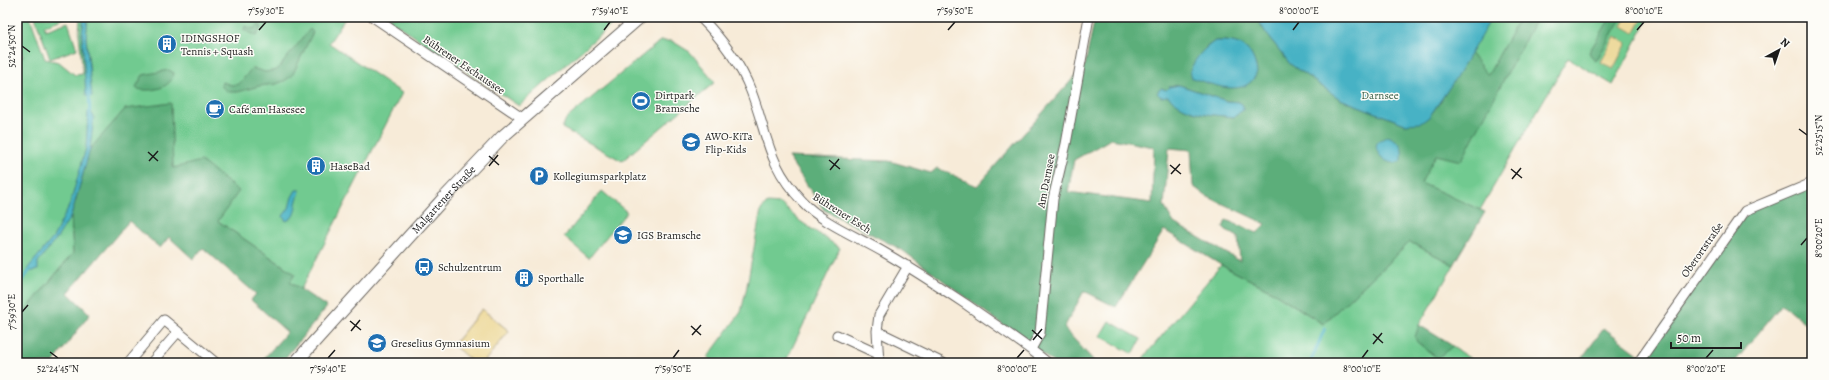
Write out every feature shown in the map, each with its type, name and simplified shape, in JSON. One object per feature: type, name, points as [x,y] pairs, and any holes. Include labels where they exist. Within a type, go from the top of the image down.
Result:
[{"type":"street","name":"Bührener Eschaussee","points":[[373,17],[522,118]]},
{"type":"street","name":"Malgartener Straße","points":[[295,363],[444,198],[522,118],[640,17]]},
{"type":"street","name":"Bührener Esch","points":[[700,17],[735,59],[751,91],[770,154],[790,188],[804,204],[822,217],[908,266],[1031,349],[1048,363]]},
{"type":"street","name":"Am Darnsee","points":[[1031,349],[1040,333],[1053,200],[1066,144],[1089,17]]},
{"type":"street","name":"Oberortstraße","points":[[1638,363],[1745,211],[1812,183]]},
{"type":"street","points":[[878,359],[877,331],[879,315],[908,266]]},
{"type":"street","points":[[128,363],[164,320],[216,363]]},
{"type":"street","points":[[877,331],[944,363]]},
{"type":"street","points":[[151,363],[178,332]]},
{"type":"street","points":[[837,335],[878,359]]},
{"type":"green space","points":[[17,17],[30,17],[45,59],[59,62],[75,75],[83,74],[79,34],[80,17],[84,17],[82,35],[85,74],[90,73],[86,38],[88,17],[346,17],[329,43],[402,93],[301,289],[290,282],[295,274],[218,221],[238,191],[201,162],[173,168],[170,103],[79,191],[71,216],[73,253],[17,321],[17,57],[23,57],[17,41]]},
{"type":"green space","points":[[35,17],[67,17],[44,26],[46,30],[68,22],[77,49],[50,59]]},
{"type":"green space","points":[[385,17],[620,17],[519,106]]},
{"type":"green space","points":[[1095,17],[1256,17],[1266,33],[1290,64],[1340,99],[1405,124],[1429,117],[1470,53],[1488,75],[1520,17],[1537,17],[1461,161],[1436,155],[1421,183],[1485,212],[1454,265],[1410,242],[1323,324],[1270,290],[1221,265],[1164,230],[1116,307],[1084,291],[1064,328],[1094,361],[1092,363],[1054,363],[902,250],[824,210],[788,157],[889,161],[931,173],[937,168],[977,186],[1085,65]],"holes":[[[1215,41],[1236,43],[1241,45],[1250,53],[1256,66],[1205,48]],[[1179,85],[1227,101],[1239,102],[1234,117],[1202,113],[1185,108],[1169,97],[1161,88],[1166,90],[1169,87]],[[1111,139],[1154,147],[1152,203],[1068,192],[1074,160]],[[1169,148],[1191,150],[1193,186],[1206,196],[1266,224],[1257,233],[1226,220],[1223,228],[1238,237],[1240,261],[1174,223],[1164,206]]]},
{"type":"green space","name":"Darnsee","points":[[1126,17],[1649,17],[1613,85],[1568,58],[1480,210],[1420,183],[1108,116]]},
{"type":"green space","points":[[1611,17],[1622,17],[1596,61],[1592,58],[1589,52]]},
{"type":"green space","points":[[259,25],[262,27],[256,36],[244,30],[245,26],[254,29]]},
{"type":"green space","points":[[310,29],[313,32],[292,76],[276,84],[259,86],[238,92],[228,92],[221,86],[222,82],[232,85],[239,84],[252,68],[265,72],[277,70]]},
{"type":"green space","name":"Dirtpark Bramsche","points":[[660,41],[672,41],[690,52],[715,82],[622,161],[562,128],[566,119]]},
{"type":"green space","points":[[169,70],[174,73],[169,83],[165,86],[148,90],[137,89],[136,87],[143,75]]},
{"type":"green space","points":[[171,103],[173,168],[201,161],[239,191],[218,221],[295,274],[290,282],[327,307],[281,363],[260,363],[287,332],[251,300],[256,294],[203,248],[193,259],[169,237],[160,248],[129,221],[68,293],[90,314],[53,363],[17,363],[17,321],[73,253],[71,216],[90,149],[125,109]]},
{"type":"green space","points":[[1812,181],[1812,329],[1782,304],[1734,363],[1578,363],[1604,328],[1641,356],[1745,211]]},
{"type":"green space","points":[[602,191],[627,212],[589,258],[564,237]]},
{"type":"green space","points":[[767,203],[781,204],[800,221],[840,248],[785,363],[715,363],[708,357],[741,312],[761,210]]},
{"type":"green space","points":[[1410,242],[1454,265],[1419,325],[1477,363],[1139,363],[1221,265],[1270,290],[1323,324]]},
{"type":"green space","points":[[1109,321],[1141,339],[1133,354],[1100,336]]},
{"type":"green space","points":[[1419,325],[1453,346],[1437,358],[1417,342],[1415,337]]},
{"type":"sand","points":[[1627,17],[1643,17],[1634,33],[1622,26]]},
{"type":"sand","points":[[1615,36],[1627,43],[1613,69],[1601,62]]},
{"type":"sand","points":[[482,309],[509,331],[483,363],[474,363],[453,345]]},
{"type":"water","points":[[84,17],[88,17],[86,38],[92,96],[89,97],[86,95],[82,35]]},
{"type":"water","name":"Darnsee","points":[[1256,17],[1492,17],[1456,78],[1429,117],[1421,123],[1405,124],[1340,99],[1290,64],[1266,33]]},
{"type":"water","points":[[1215,41],[1231,42],[1244,46],[1252,56],[1255,63],[1257,72],[1252,81],[1245,86],[1228,88],[1209,84],[1192,78],[1190,71],[1194,62],[1207,47]]},
{"type":"water","points":[[1179,85],[1227,101],[1239,102],[1243,105],[1243,110],[1234,117],[1207,114],[1190,110],[1175,102],[1168,96],[1161,97],[1157,93],[1161,88],[1166,90],[1169,87]]},
{"type":"water","points":[[88,112],[91,112],[94,117],[90,149],[71,216],[57,238],[38,262],[38,270],[28,272],[28,268],[53,238],[70,204],[86,148]]},
{"type":"water","points":[[1388,136],[1396,140],[1400,145],[1402,160],[1398,163],[1388,162],[1377,151],[1377,143]]},
{"type":"water","points":[[296,190],[300,190],[300,193],[296,203],[295,212],[290,219],[286,221],[283,216],[289,208]]},
{"type":"waterway","points":[[89,93],[90,115]]},
{"type":"waterway","points":[[17,288],[30,270]]},
{"type":"waterway","points":[[1310,363],[1325,328]]},
{"type":"place","name":"IDINGSHOF Tennis + Squash","points":[[167,44]]},
{"type":"place","name":"Dirtpark Bramsche","points":[[641,101]]},
{"type":"place","name":"Café am Hasesee","points":[[215,109]]},
{"type":"place","name":"AWO-KiTa Flip-Kids","points":[[691,142]]},
{"type":"place","name":"HaseBad","points":[[316,166]]},
{"type":"place","name":"Kollegiumsparkplatz","points":[[539,176]]},
{"type":"place","name":"IGS Bramsche","points":[[623,235]]},
{"type":"place","name":"Schulzentrum","points":[[424,267]]},
{"type":"place","name":"Sporthalle","points":[[524,278]]},
{"type":"place","name":"Greselius Gymnasium","points":[[377,343]]}]
